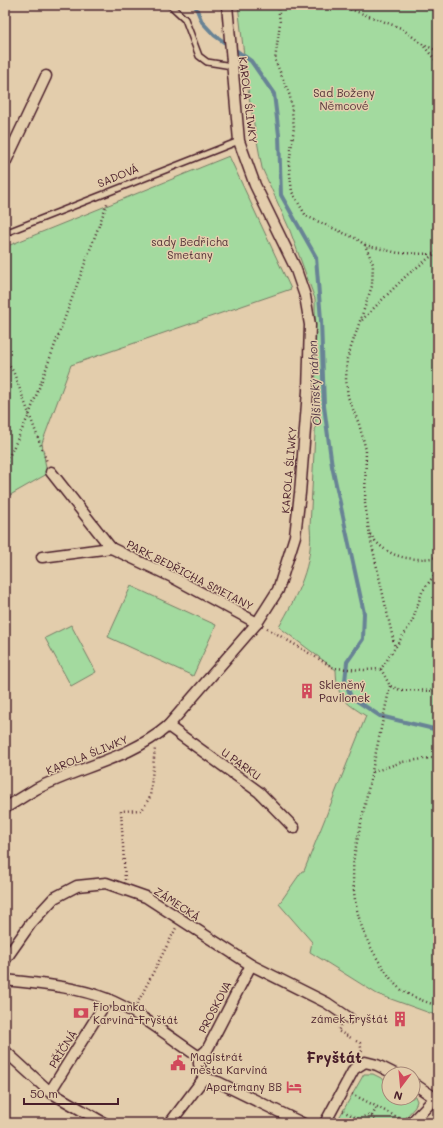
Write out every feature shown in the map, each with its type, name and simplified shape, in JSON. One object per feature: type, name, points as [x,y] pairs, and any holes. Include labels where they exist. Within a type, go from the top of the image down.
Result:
[{"type":"street","name":"KAROLA ŚLIWKY","points":[[5,808],[37,789],[132,751],[156,736],[168,726],[257,623],[278,590],[294,536],[300,493],[308,391],[310,325],[305,296],[295,267],[255,185],[239,141],[230,53],[227,5]]},
{"type":"street","points":[[5,163],[46,76]]},
{"type":"street","name":"PARK BEDŘICHA SMETANY","points":[[51,472],[111,548],[172,577],[257,623]]},
{"type":"street","name":"PARK BEDŘICHA SMETANY","points":[[42,557],[111,548]]},
{"type":"street","name":"U PARKU","points":[[168,726],[259,792],[294,828]]},
{"type":"street","name":"ZÁMECKÁ","points":[[5,960],[30,923],[54,898],[77,886],[106,883],[146,898],[251,965],[327,1004],[349,1018]]},
{"type":"street","name":"PROSKOVA","points":[[199,1057],[207,1050],[251,965]]},
{"type":"street","points":[[5,980],[64,987],[108,999],[199,1057],[199,1064],[204,1078]]},
{"type":"street","name":"PŘÍČNÁ","points":[[50,1092],[108,999]]},
{"type":"street","points":[[5,1052],[50,1092],[104,1123]]},
{"type":"street","points":[[325,1123],[354,1069],[364,1062],[381,1067]]},
{"type":"street","points":[[170,1123],[204,1078]]},
{"type":"street","points":[[204,1078],[218,1082],[302,1123]]},
{"type":"street","points":[[407,1122],[436,1099],[421,1089]]},
{"type":"lane","points":[[170,5],[185,19],[199,56],[207,62],[232,66]]},
{"type":"lane","name":"SADOVÁ","points":[[5,233],[239,141]]},
{"type":"path","points":[[278,5],[280,24],[275,60],[290,96],[294,127],[289,165],[292,192],[306,216],[357,239],[364,245],[373,264],[374,275],[372,286],[361,320],[352,340],[347,359],[346,380],[348,397],[359,424],[366,450],[365,503],[369,532],[395,648]]},
{"type":"path","points":[[339,5],[401,28],[421,43],[438,52]]},
{"type":"path","points":[[421,43],[438,63]]},
{"type":"path","points":[[5,465],[28,414],[111,192]]},
{"type":"path","points":[[364,245],[398,253],[433,254]]},
{"type":"path","points":[[361,320],[408,275],[438,251]]},
{"type":"path","points":[[5,360],[13,371],[51,472]]},
{"type":"path","points":[[369,532],[377,543],[391,554],[417,560],[438,557]]},
{"type":"path","points":[[381,668],[412,622],[422,592],[438,570]]},
{"type":"path","points":[[274,631],[334,668],[354,670],[381,668]]},
{"type":"path","points":[[381,668],[390,686],[353,869],[353,895],[357,916],[371,950],[397,986],[416,998],[438,1006]]},
{"type":"path","points":[[390,686],[400,690],[438,691]]},
{"type":"path","points":[[126,890],[121,811],[142,810],[150,797],[156,736]]},
{"type":"path","points":[[373,773],[402,762],[438,757]]},
{"type":"path","points":[[132,1013],[181,920]]},
{"type":"path","points":[[343,1089],[407,1122]]},
{"type":"path","points":[[334,1106],[360,1121],[364,1116],[372,1116]]},
{"type":"path","points":[[372,1116],[377,1107]]},
{"type":"path","points":[[372,1116],[376,1123]]},
{"type":"green space","name":"Sad Boženy Němcové","points":[[238,5],[438,5],[438,1016],[377,994],[310,952],[312,942],[279,904],[302,871],[304,871],[366,716],[343,698],[338,687],[336,670],[279,627],[303,579],[307,566],[311,540],[310,527],[316,415],[315,299],[289,228],[262,168],[249,97]]},
{"type":"green space","name":"sady Bedřicha Smetany","points":[[229,156],[291,289],[71,365],[42,443],[47,474],[5,498],[5,247]]},
{"type":"green space","points":[[131,586],[216,625],[193,676],[108,637]]},
{"type":"green space","points":[[71,625],[96,672],[71,686],[45,638]]},
{"type":"green space","points":[[364,1074],[373,1074],[381,1078],[381,1106],[415,1106],[401,1123],[336,1123]]},
{"type":"waterway","name":"Olšinský náhon","points":[[195,5],[202,22],[214,35],[251,61],[274,94],[279,135],[281,195],[316,257],[321,320],[324,406],[332,466],[364,613],[363,639],[347,662],[345,681],[351,697],[380,716],[438,730]]},
{"type":"place","name":"Skleněný Pavilonek","points":[[307,691]]},
{"type":"place","name":"Fio banka Karviná-Fryštát","points":[[81,1013]]},
{"type":"place","name":"zámek Fryštát","points":[[400,1019]]},
{"type":"place","name":"Magistrát města Karviná","points":[[178,1063]]},
{"type":"place","name":"Apartmany BB","points":[[294,1087]]},
{"type":"district","name":"Fryštát","points":[[334,1058]]}]
